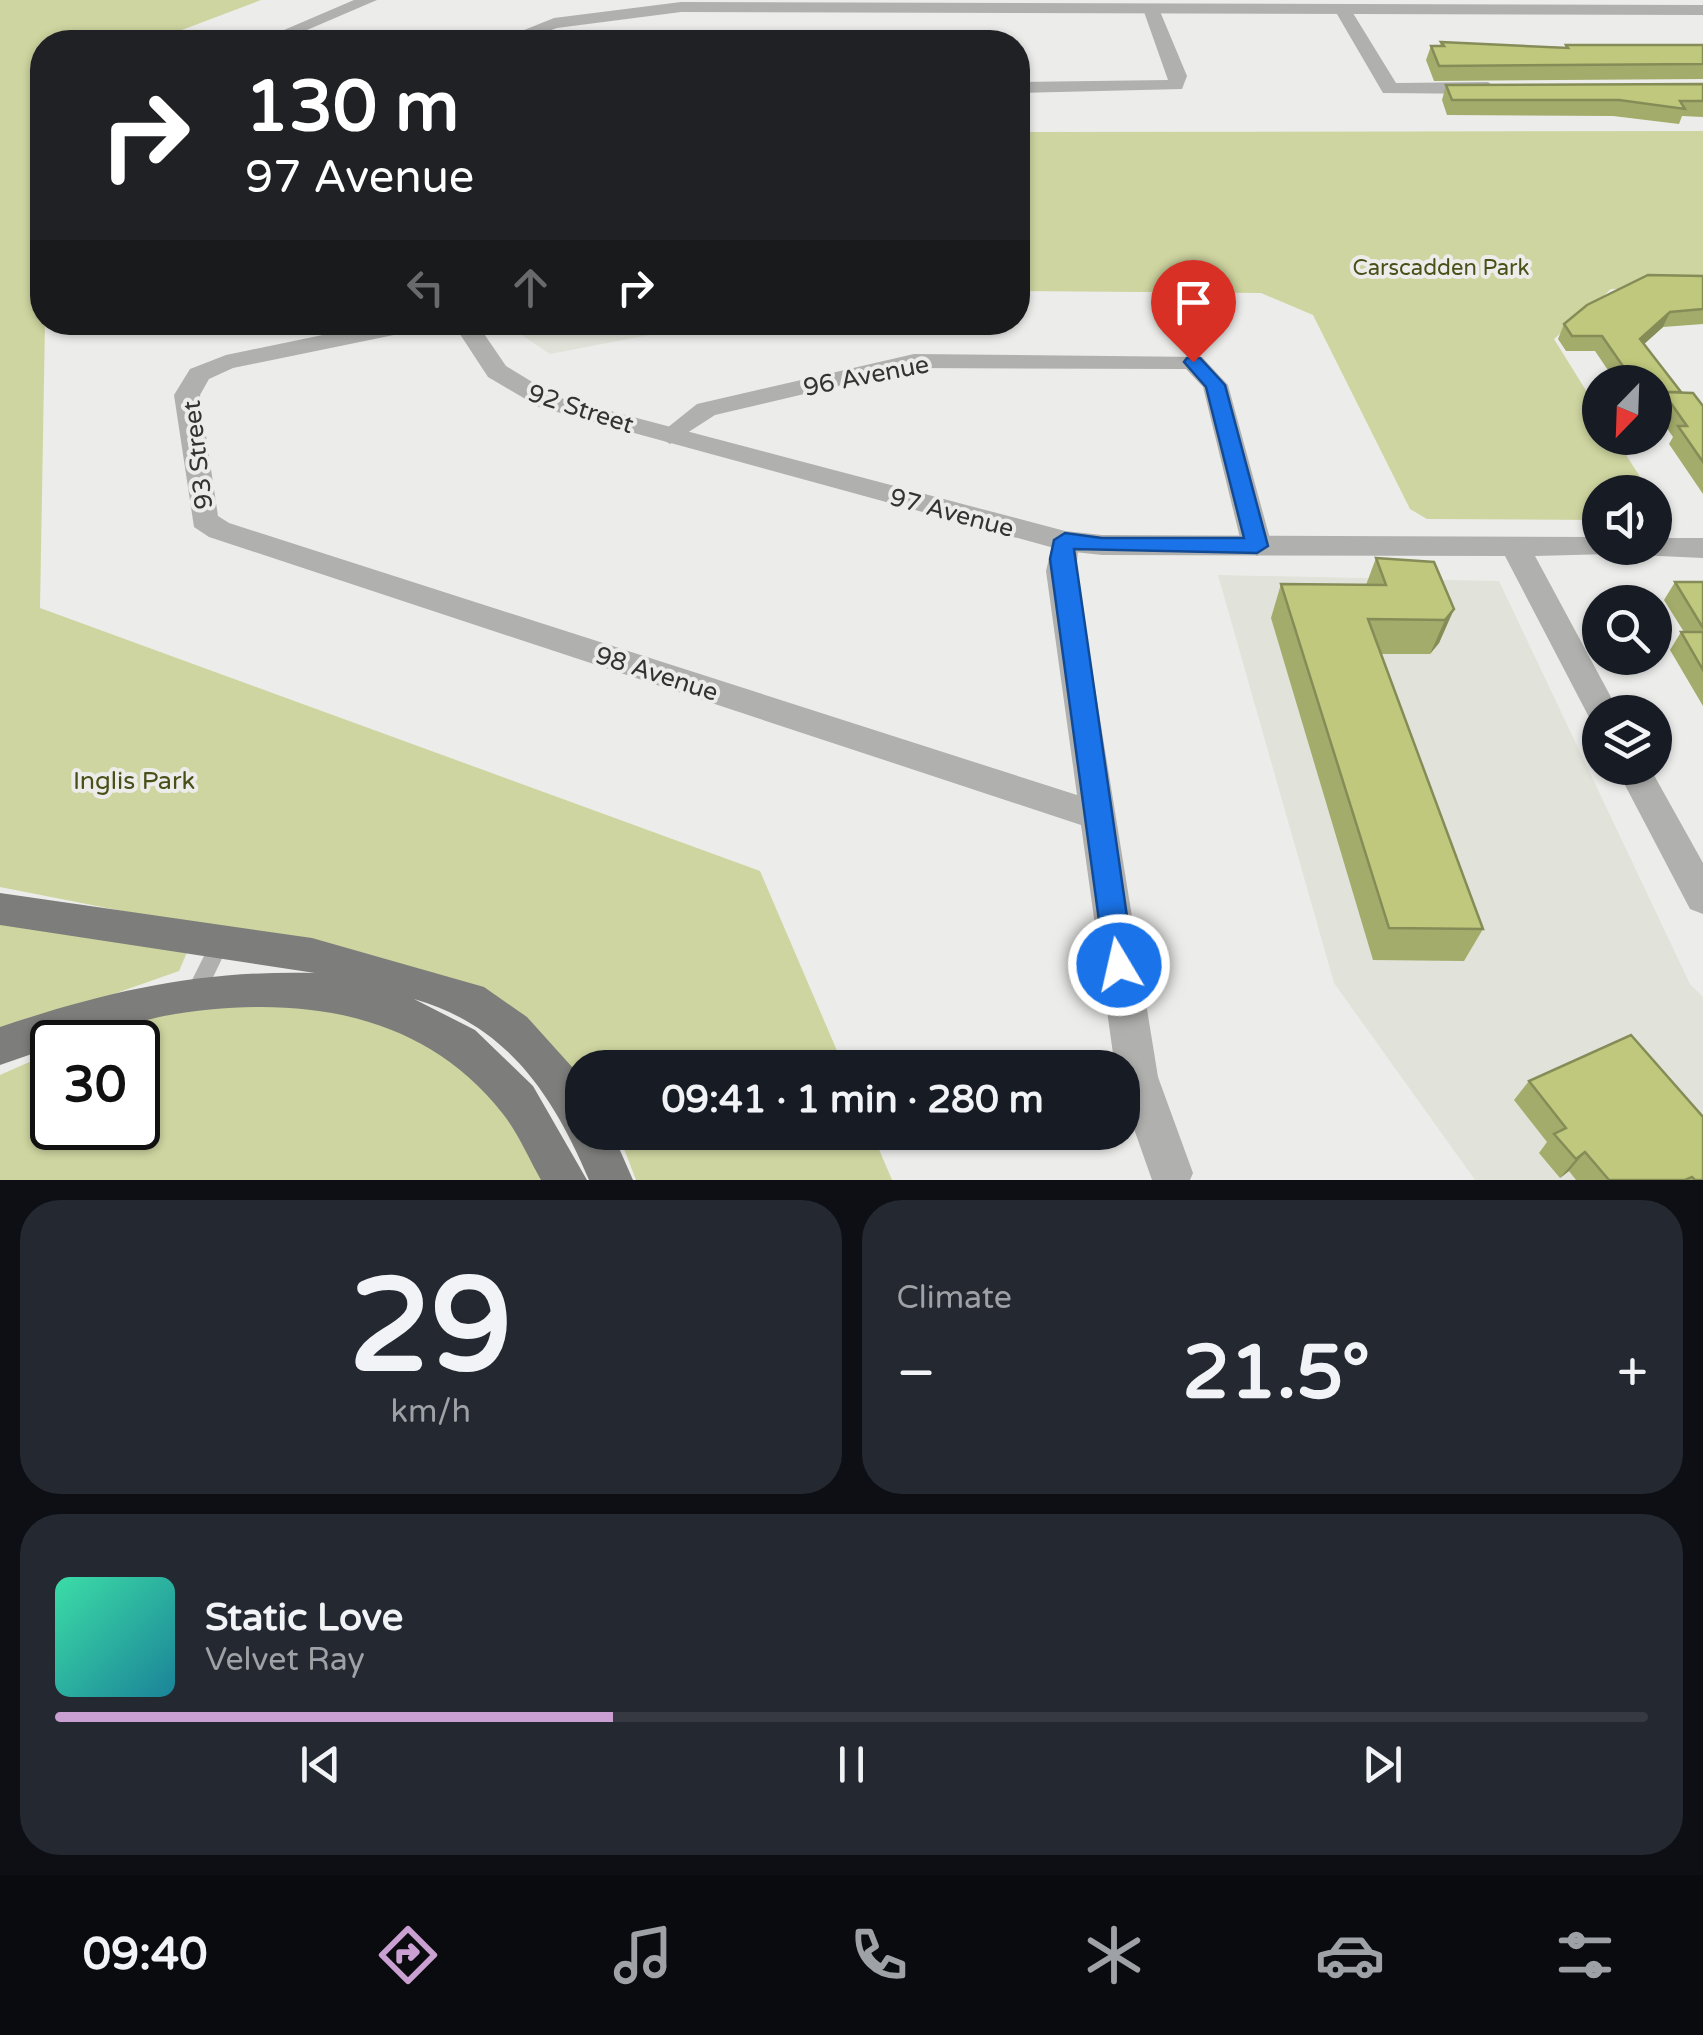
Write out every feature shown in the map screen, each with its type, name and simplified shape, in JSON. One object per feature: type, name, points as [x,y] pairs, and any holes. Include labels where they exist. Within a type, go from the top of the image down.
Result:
[{"type":"main road","points":[[0,909],[379,970],[485,1008],[545,1066],[565,1093]]},
{"type":"main road","points":[[0,1046],[78,1017],[196,992],[280,986],[364,998],[428,1020],[485,1063],[543,1130],[565,1180]]},
{"type":"main road","points":[[598,1150],[611,1180]]},
{"type":"street","points":[[294,30],[369,0]]},
{"type":"street","points":[[535,30],[554,23],[661,8],[1024,4],[1151,9],[1207,4],[1342,9],[1703,10]]},
{"type":"street","points":[[1030,88],[1156,89],[1175,85],[1178,76],[1151,9]]},
{"type":"street","points":[[1342,9],[1387,87],[1395,91],[1516,88]]},
{"type":"street","name":"93 Street","points":[[219,530],[204,520],[199,507],[187,395],[200,374],[226,362],[359,335]]},
{"type":"street","name":"92 Street","points":[[471,335],[487,366],[526,393],[670,436]]},
{"type":"street","name":"96 Avenue","points":[[670,436],[706,409],[914,361],[1193,362],[1215,385],[1257,546]]},
{"type":"street","name":"97 Avenue","points":[[670,436],[1065,540],[1102,546],[1582,547]]},
{"type":"street","name":"98 Avenue","points":[[219,530],[1095,815]]},
{"type":"street","points":[[1065,540],[1061,571],[1137,1077],[1171,1173]]},
{"type":"street","points":[[1515,547],[1594,695]]},
{"type":"street","points":[[1672,548],[1703,548]]},
{"type":"street","points":[[1642,785],[1703,898]]},
{"type":"lane","points":[[196,992],[222,942]]},
{"type":"shaded area","points":[[522,335],[649,335],[550,354]]},
{"type":"shaded area","points":[[1218,575],[1499,581],[1582,756],[1582,785],[1596,785],[1690,984],[1703,997],[1703,1180],[1475,1180],[1334,983]]},
{"type":"green space","name":"Inglis Park","points":[[0,0],[261,0],[182,30],[30,30],[30,335],[45,335],[40,608],[760,871],[837,1050],[565,1050],[565,1064],[529,1028],[270,940],[0,887]]},
{"type":"green space","name":"Carscadden Park","points":[[1703,131],[1703,289],[1611,289],[1554,339],[1582,384],[1582,455],[1626,455],[1639,475],[1582,475],[1582,520],[1427,519],[1410,509],[1313,315],[1261,293],[1030,291],[1030,132]]},
{"type":"green space","points":[[0,916],[188,950],[179,971],[40,1020],[30,1020],[30,1023],[0,1034]]},
{"type":"green space","points":[[197,1002],[309,1004],[401,1028],[462,1061],[509,1110],[545,1180],[0,1180],[0,1075],[30,1062],[30,1150],[160,1150],[160,1020],[131,1020]]},
{"type":"green space","points":[[625,1150],[879,1150],[892,1180],[636,1180]]},
{"type":"building","points":[[1441,42],[1568,48],[1566,45],[1703,45],[1703,64],[1439,66],[1431,46],[1444,46]]},
{"type":"building","points":[[1703,84],[1703,101],[1680,101],[1685,109],[1619,100],[1452,100],[1446,85]]},
{"type":"building","points":[[1648,275],[1703,276],[1703,309],[1670,312],[1640,339],[1660,365],[1622,365],[1602,336],[1572,336],[1564,324],[1587,305]]},
{"type":"building","points":[[1672,392],[1693,393],[1703,406],[1703,462],[1678,426],[1687,426],[1672,405]]},
{"type":"building","points":[[1376,558],[1434,562],[1454,609],[1445,620],[1368,619],[1483,929],[1389,928],[1281,584],[1386,585]]},
{"type":"building","points":[[1675,582],[1703,582],[1703,628]]},
{"type":"building","points":[[1681,632],[1703,632],[1703,670]]},
{"type":"building","points":[[1631,1035],[1703,1117],[1703,1180],[1609,1180],[1585,1152],[1576,1159],[1554,1134],[1566,1128],[1529,1081]]},
{"type":"route","points":[[1119,965],[1061,559],[1065,540],[1102,546],[1257,546],[1215,385],[1193,362]]}]
